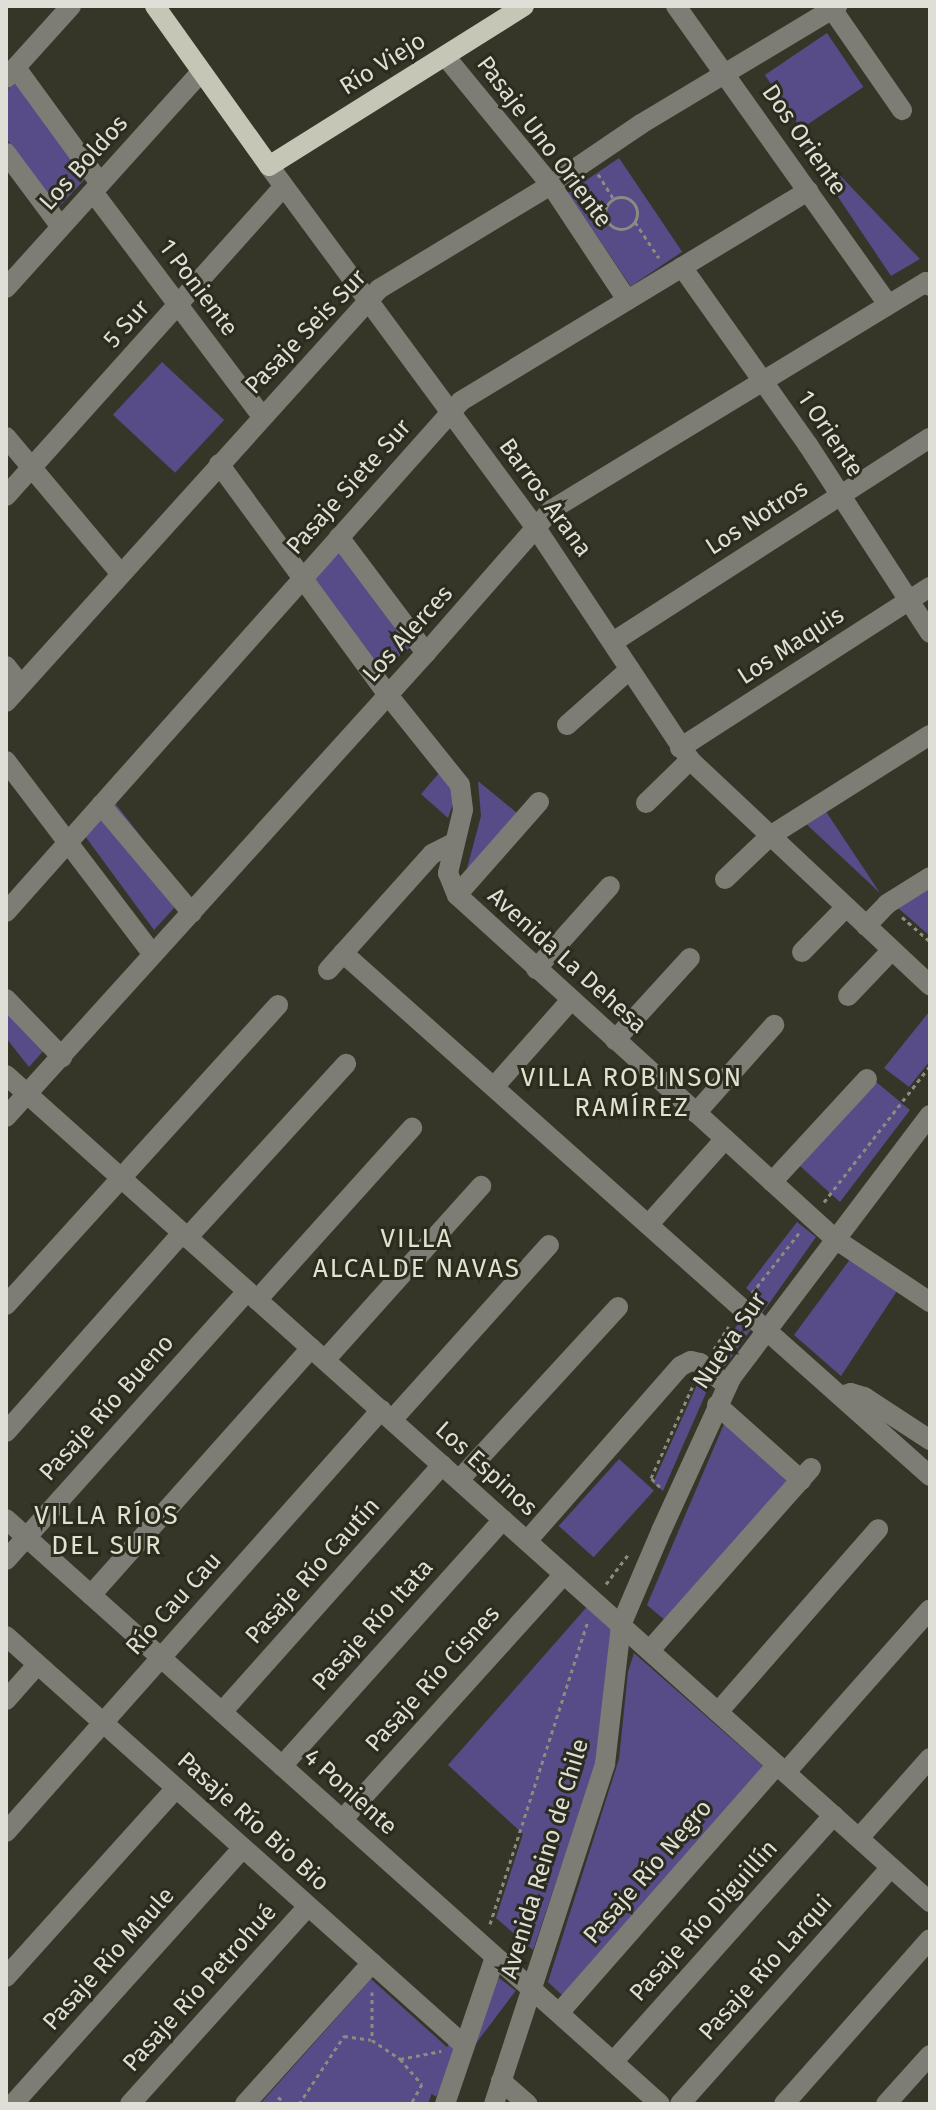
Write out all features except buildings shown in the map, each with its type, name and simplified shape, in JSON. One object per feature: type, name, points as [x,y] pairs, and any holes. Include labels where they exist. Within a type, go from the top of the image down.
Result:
[{"type":"main road","name":"Barros Arana","points":[[155,6],[269,166]]},
{"type":"main road","name":"Río Viejo","points":[[269,166],[524,6]]},
{"type":"street","points":[[11,73],[71,6]]},
{"type":"street","name":"Dos Oriente","points":[[676,6],[888,304]]},
{"type":"street","points":[[834,7],[902,110]]},
{"type":"street","name":"Pasaje Seis Sur","points":[[6,702],[367,299],[551,185],[641,124],[834,7]]},
{"type":"street","name":"Pasaje Uno Oriente","points":[[445,56],[551,185],[627,300]]},
{"type":"street","name":"1 Poniente","points":[[11,73],[262,416]]},
{"type":"street","name":"Los Boldos","points":[[6,288],[200,73]]},
{"type":"street","points":[[6,153],[61,227]]},
{"type":"street","name":"Barros Arana","points":[[269,166],[536,528],[685,754],[930,985]]},
{"type":"street","name":"5 Sur","points":[[6,496],[284,186]]},
{"type":"street","name":"Pasaje Siete Sur","points":[[6,912],[451,412],[472,393],[808,191]]},
{"type":"street","name":"1 Oriente","points":[[676,270],[762,380],[930,633]]},
{"type":"street","name":"Los Alerces","points":[[6,1117],[561,501],[888,304],[928,284]]},
{"type":"street","points":[[6,437],[121,574]]},
{"type":"street","name":"Los Notros","points":[[613,642],[930,438]]},
{"type":"street","points":[[219,464],[388,695]]},
{"type":"street","points":[[339,537],[426,653]]},
{"type":"street","name":"Los Maquis","points":[[646,803],[685,754],[930,587]]},
{"type":"street","points":[[6,666],[21,685]]},
{"type":"street","points":[[567,725],[630,669]]},
{"type":"street","name":"Avenida La Dehesa","points":[[388,695],[460,785],[464,804],[448,873],[457,895],[835,1239],[930,1302]]},
{"type":"street","points":[[725,879],[770,836],[930,735]]},
{"type":"street","points":[[6,761],[153,955]]},
{"type":"street","points":[[457,895],[539,802]]},
{"type":"street","points":[[101,805],[192,913]]},
{"type":"street","points":[[328,970],[432,854],[454,843]]},
{"type":"street","points":[[866,926],[887,904],[930,877]]},
{"type":"street","points":[[536,969],[610,886]]},
{"type":"street","points":[[802,952],[846,907]]},
{"type":"street","points":[[848,996],[891,951]]},
{"type":"street","points":[[343,953],[930,1476]]},
{"type":"street","points":[[615,1040],[690,958]]},
{"type":"street","points":[[6,999],[62,1057]]},
{"type":"street","points":[[494,1087],[571,1000]]},
{"type":"street","points":[[6,1305],[278,1005]]},
{"type":"street","points":[[696,1113],[774,1025]]},
{"type":"street","points":[[6,1432],[346,1064]]},
{"type":"street","name":"Los Espinos","points":[[6,1075],[25,1096],[929,1899]]},
{"type":"street","points":[[772,1182],[867,1079]]},
{"type":"street","name":"Nueva Sur","points":[[621,1625],[727,1386],[930,1115]]},
{"type":"street","name":"Pasaje Río Bueno","points":[[6,1560],[412,1128]]},
{"type":"street","points":[[649,1224],[725,1139]]},
{"type":"street","points":[[91,1595],[481,1186]]},
{"type":"street","name":"Río Cau Cau","points":[[6,1832],[161,1658],[549,1245]]},
{"type":"street","points":[[459,1480],[618,1307]]},
{"type":"street","points":[[527,1541],[681,1366],[691,1361],[700,1363],[727,1386]]},
{"type":"street","points":[[841,1396],[851,1393],[864,1397],[930,1440]]},
{"type":"street","points":[[650,1650],[806,1474],[717,1405]]},
{"type":"street","name":"Pasaje Río Cautín","points":[[222,1712],[442,1465]]},
{"type":"street","name":"4 Poniente","points":[[6,1519],[660,2104]]},
{"type":"street","name":"Pasaje Río Itata","points":[[282,1766],[503,1520]]},
{"type":"street","points":[[718,1712],[878,1529]]},
{"type":"street","name":"Pasaje Río Cisnes","points":[[342,1820],[564,1574]]},
{"type":"street","name":"Pasaje Río Negro","points":[[559,2013],[930,1609]]},
{"type":"street","name":"Avenida Reino de Chile","points":[[494,2104],[605,1764],[621,1625]]},
{"type":"street","name":"Pasaje Río Bio Bio","points":[[6,1636],[465,2046]]},
{"type":"street","points":[[6,1700],[37,1665]]},
{"type":"street","points":[[859,1838],[930,1758]]},
{"type":"street","points":[[6,1977],[176,1788]]},
{"type":"street","name":"Pasaje Río Diguillín","points":[[613,2062],[834,1815]]},
{"type":"street","name":"Pasaje Río Maule","points":[[12,2104],[243,1848]]},
{"type":"street","name":"Pasaje Río Larqui","points":[[680,2104],[891,1867]]},
{"type":"street","name":"Pasaje Río Petrohué","points":[[130,2104],[308,1906]]},
{"type":"street","points":[[784,2104],[930,1939]]},
{"type":"street","name":"Avenida Reino de Chile","points":[[445,2104],[465,2046],[489,1951]]},
{"type":"street","points":[[245,2104],[372,1963]]},
{"type":"street","points":[[886,2104],[930,2055]]},
{"type":"street","points":[[501,2081],[527,2104]]},
{"type":"street","points":[[6,2099],[12,2104]]},
{"type":"path","points":[[589,160],[613,198]]},
{"type":"path","points":[[624,196],[634,201],[638,211],[635,222],[626,228],[611,226],[605,211],[613,198],[624,196]]},
{"type":"path","points":[[635,222],[676,270]]},
{"type":"path","points":[[887,904],[930,941]]},
{"type":"path","points":[[489,1951],[594,1600]]},
{"type":"path","points":[[372,1963],[372,2040]]},
{"type":"path","points":[[299,2104],[344,2036],[372,2040],[400,2059],[422,2084],[411,2104]]},
{"type":"path","points":[[400,2059],[465,2046]]},
{"type":"shaded area","points":[[827,33],[863,87],[801,129],[765,75]]},
{"type":"shaded area","points":[[18,79],[87,177],[57,209],[6,138],[6,91]]},
{"type":"shaded area","points":[[808,142],[920,259],[891,276],[804,146]]},
{"type":"shaded area","points":[[619,158],[682,252],[631,286],[568,193]]},
{"type":"shaded area","points":[[162,362],[224,420],[175,473],[113,415]]},
{"type":"shaded area","points":[[340,549],[413,646],[378,672],[305,575]]},
{"type":"shaded area","points":[[440,772],[450,782],[454,801],[448,818],[421,794]]},
{"type":"shaded area","points":[[478,781],[517,813],[465,876],[481,816]]},
{"type":"shaded area","points":[[115,803],[186,895],[154,930],[85,836]]},
{"type":"shaded area","points":[[823,807],[880,893],[802,820]]},
{"type":"shaded area","points":[[930,888],[930,936],[898,908]]},
{"type":"shaded area","points":[[6,988],[54,1039],[29,1067],[6,1038]]},
{"type":"shaded area","points":[[929,1012],[930,1061],[909,1087],[884,1068]]},
{"type":"shaded area","points":[[875,1081],[910,1110],[840,1202],[800,1166]]},
{"type":"shaded area","points":[[797,1222],[816,1237],[706,1393],[663,1491],[653,1483],[697,1385],[756,1297],[746,1288]]},
{"type":"shaded area","points":[[851,1258],[899,1288],[841,1376],[794,1335]]},
{"type":"shaded area","points":[[724,1424],[789,1481],[667,1622],[647,1605]]},
{"type":"shaded area","points":[[619,1459],[654,1490],[594,1557],[559,1526]]},
{"type":"shaded area","points":[[592,1601],[612,1623],[596,1764],[533,1950],[496,1918],[523,1834],[448,1765]]},
{"type":"shaded area","points":[[634,1653],[764,1767],[562,1995],[548,1982],[619,1759],[628,1672]]},
{"type":"shaded area","points":[[499,1978],[516,1991],[436,2097],[419,2084]]},
{"type":"shaded area","points":[[371,1979],[448,2048],[428,2104],[260,2104]]},
{"type":"district","name":"VILLA ROBINSON RAMÍREZ","points":[[632,1093]]},
{"type":"district","name":"VILLA ALCALDE NAVAS","points":[[417,1254]]},
{"type":"district","name":"VILLA RÍOS DEL SUR","points":[[107,1531]]}]
